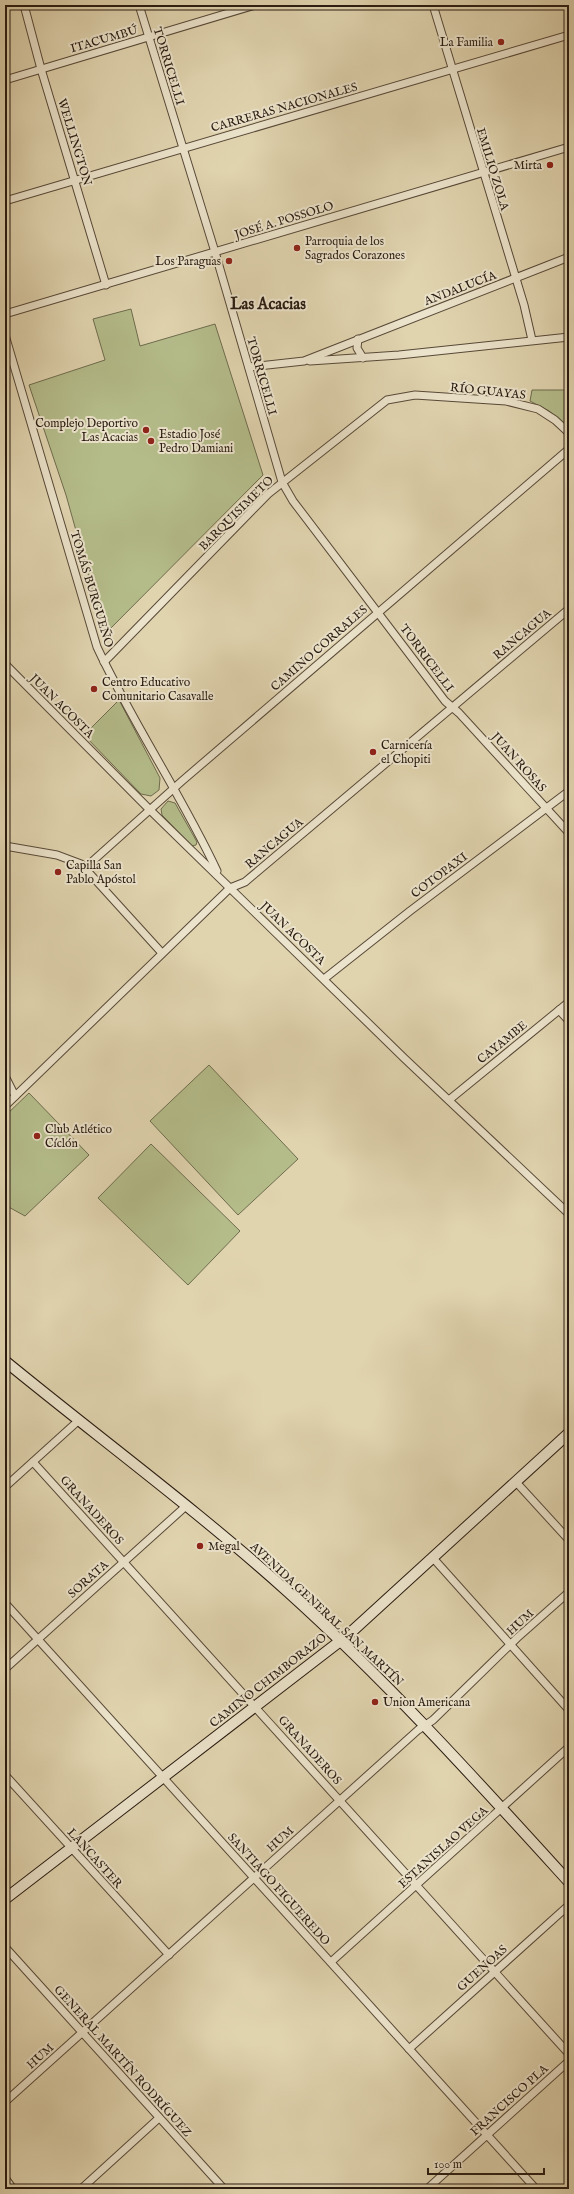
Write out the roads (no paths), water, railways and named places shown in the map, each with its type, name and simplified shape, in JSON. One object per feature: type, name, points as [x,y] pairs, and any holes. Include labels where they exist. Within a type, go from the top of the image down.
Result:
[{"type":"main road","name":"AVENIDA GENERAL SAN MARTÍN","points":[[5,1361],[186,1506],[288,1592],[340,1641],[424,1725],[569,1882]]},
{"type":"main road","name":"CAMINO CHIMBORAZO","points":[[5,1899],[340,1641],[569,1433]]},
{"type":"street","name":"WELLINGTON","points":[[24,5],[41,69],[106,285]]},
{"type":"street","name":"TORRICELLI","points":[[139,5],[215,252],[282,482],[293,501],[445,701],[453,707]]},
{"type":"street","name":"ITACUMBÚ","points":[[5,80],[255,5]]},
{"type":"street","name":"EMILIO ZOLA","points":[[433,5],[515,278],[532,340]]},
{"type":"street","name":"CARRERAS NACIONALES","points":[[5,201],[182,147],[452,70],[569,34]]},
{"type":"street","name":"JOSÉ A. POSSOLO","points":[[5,314],[569,147]]},
{"type":"street","name":"ANDALUCÍA","points":[[249,367],[304,361],[569,257]]},
{"type":"street","name":"TOMÁS BURGUEÑO","points":[[5,335],[97,647],[174,788],[219,876]]},
{"type":"street","points":[[304,361],[363,358],[569,337]]},
{"type":"street","points":[[358,339],[357,348],[363,358]]},
{"type":"street","name":"RÍO GUAYAS","points":[[397,396],[422,395],[506,402],[527,406],[548,414],[569,434]]},
{"type":"street","name":"BARQUISIMETO","points":[[104,662],[282,482],[380,404],[397,396]]},
{"type":"street","name":"CAMINO CORRALES","points":[[86,867],[174,788],[569,449]]},
{"type":"street","name":"RANCAGUA","points":[[5,1106],[161,952],[230,888],[245,882],[569,608]]},
{"type":"street","name":"JUAN ACOSTA","points":[[5,664],[150,810],[404,1058],[569,1214]]},
{"type":"street","name":"JUAN ROSAS","points":[[453,707],[569,833]]},
{"type":"street","name":"COTOPAXI","points":[[324,979],[410,911],[569,791]]},
{"type":"street","points":[[5,846],[69,859],[86,867],[161,952]]},
{"type":"street","name":"CAYAMBE","points":[[449,1100],[569,1002]]},
{"type":"street","points":[[559,1010],[569,1021]]},
{"type":"street","points":[[5,1076],[15,1096]]},
{"type":"street","points":[[5,1487],[78,1420]]},
{"type":"street","name":"GRANADEROS","points":[[33,1462],[340,1799],[569,2054]]},
{"type":"street","points":[[516,1482],[569,1540]]},
{"type":"street","name":"SORATA","points":[[5,1669],[186,1506]]},
{"type":"street","points":[[433,1558],[569,1710]]},
{"type":"street","name":"HUM","points":[[5,2102],[424,1725],[569,1592]]},
{"type":"street","name":"SANTIAGO FIGUEREDO","points":[[5,1603],[536,2189]]},
{"type":"street","name":"ESTANISLAO VEGA","points":[[331,1962],[569,1747]]},
{"type":"street","name":"LANCASTER","points":[[5,1775],[169,1955]]},
{"type":"street","name":"GUENOAS","points":[[409,2049],[569,1905]]},
{"type":"street","name":"GENERAL MARTÍN RODRÍGUEZ","points":[[5,1947],[224,2189]]},
{"type":"street","name":"FRANCISCO PLA","points":[[427,2189],[569,2060]]},
{"type":"street","points":[[81,2189],[159,2118]]},
{"type":"street","points":[[5,2178],[13,2189]]},
{"type":"place","name":"La Familia","points":[[501,42]]},
{"type":"place","name":"Mirta","points":[[550,165]]},
{"type":"place","name":"Parroquia de los Sagrados Corazones","points":[[297,248]]},
{"type":"place","name":"Los Paraguas","points":[[229,261]]},
{"type":"place","name":"Complejo Deportivo Las Acacias","points":[[146,430]]},
{"type":"place","name":"Estadio José Pedro Damiani","points":[[151,441]]},
{"type":"place","name":"Centro Educativo Comunitario Casavalle","points":[[94,689]]},
{"type":"place","name":"Carnicería el Chopiti","points":[[373,752]]},
{"type":"place","name":"Capilla San Pablo Apóstol","points":[[58,872]]},
{"type":"place","name":"Club Atlético Cíclón","points":[[37,1136]]},
{"type":"place","name":"Megal","points":[[200,1546]]},
{"type":"place","name":"Union Americana","points":[[375,1702]]},
{"type":"district","name":"Las Acacias","points":[[268,303]]}]
